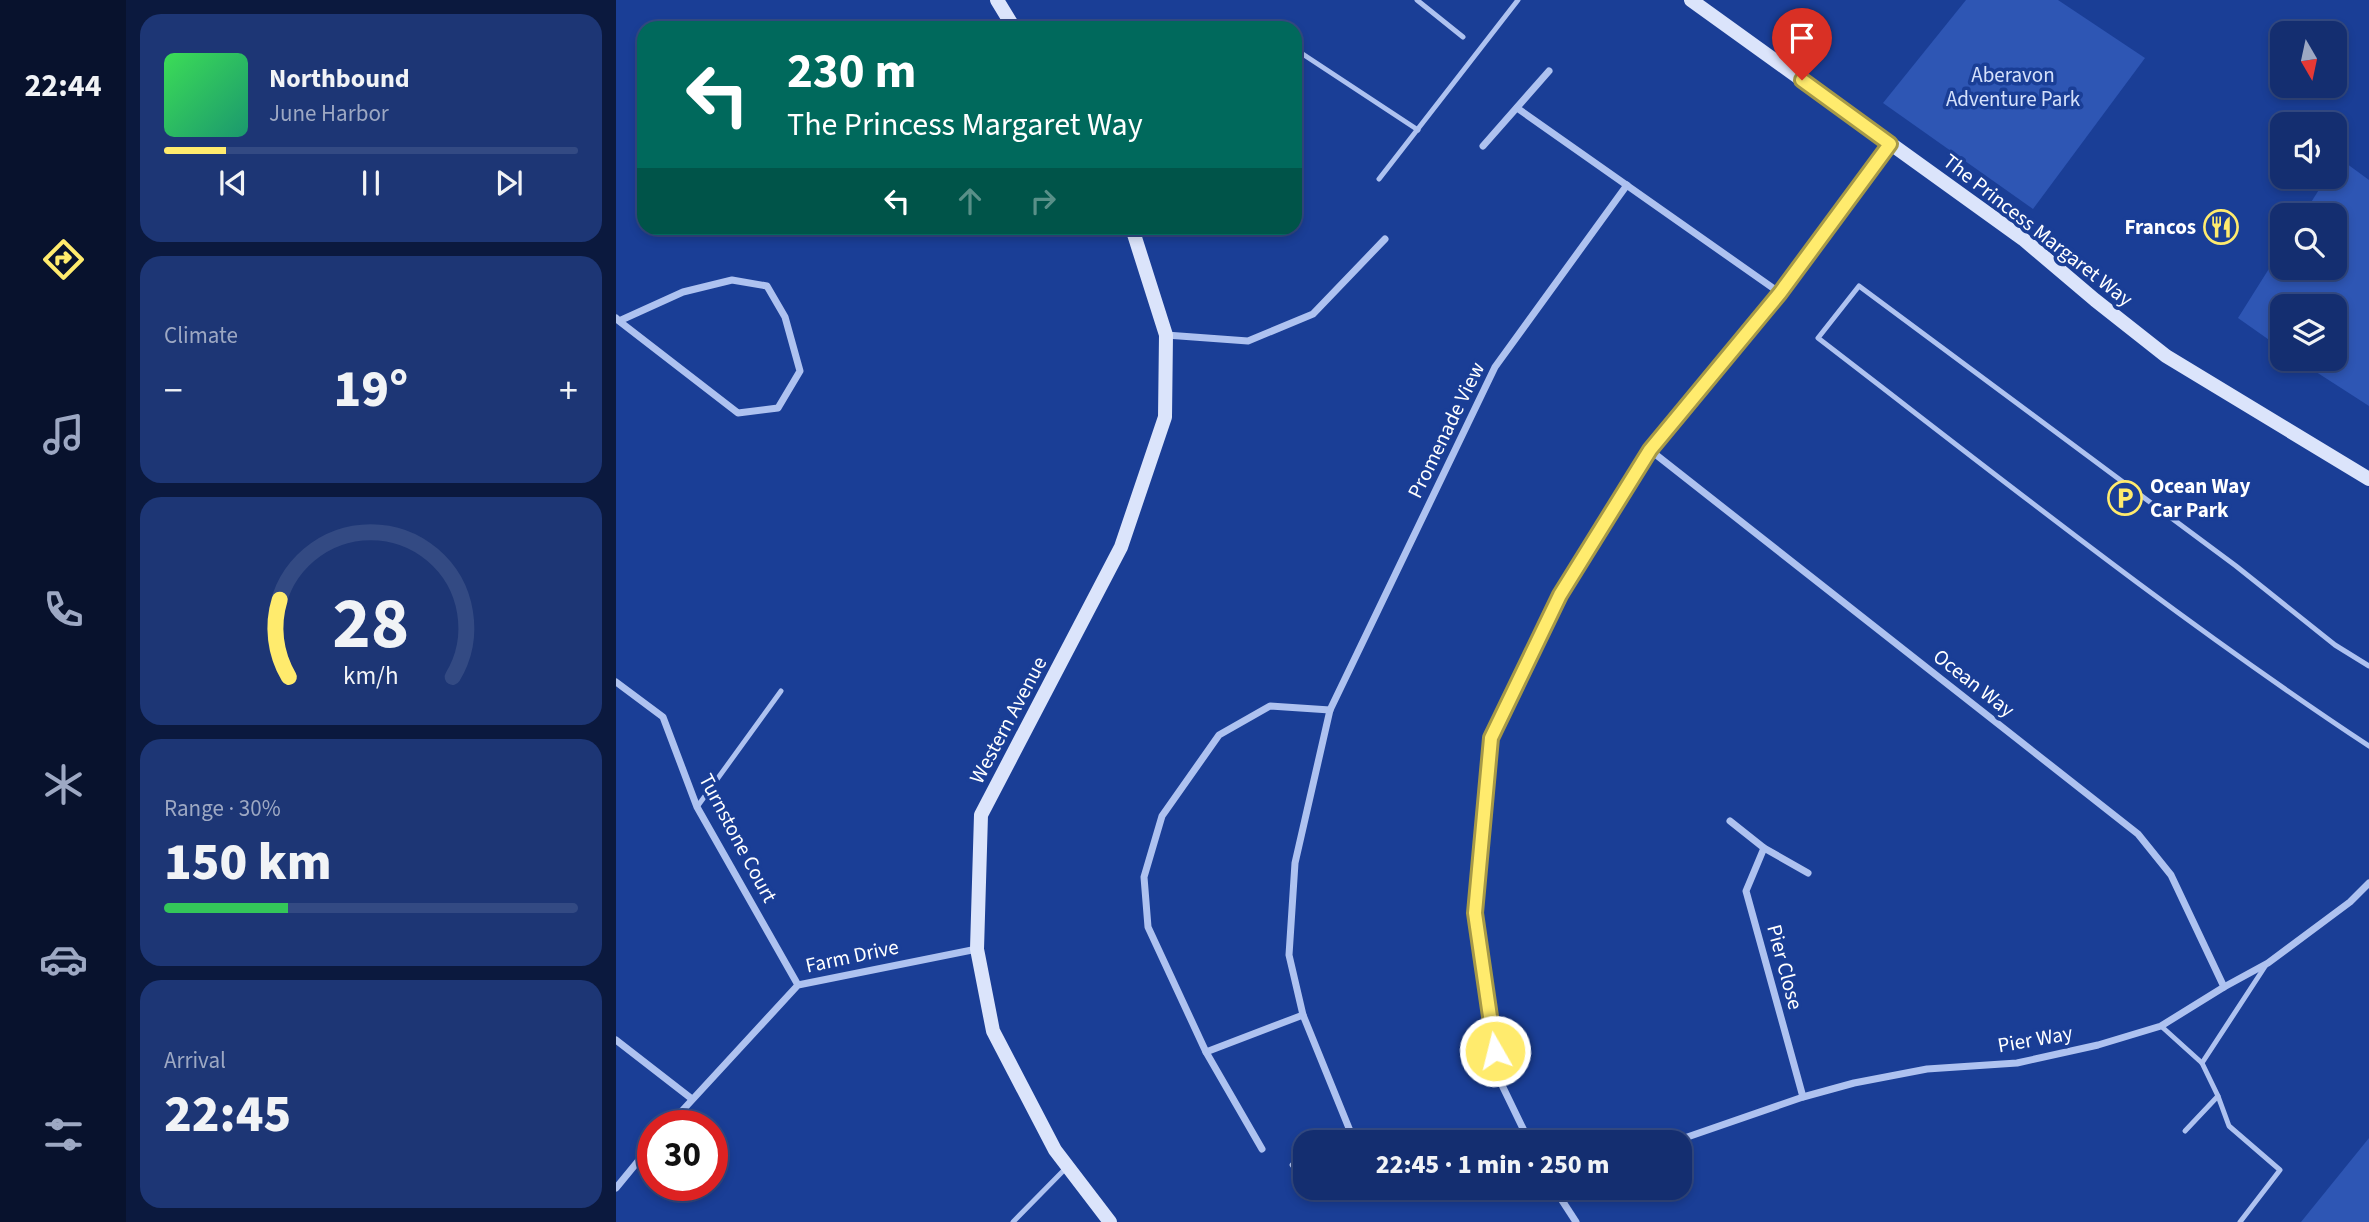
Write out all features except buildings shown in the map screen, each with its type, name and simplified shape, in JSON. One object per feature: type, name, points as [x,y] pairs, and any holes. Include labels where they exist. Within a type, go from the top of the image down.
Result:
[{"type":"street","points":[[997,0],[1010,21]]},
{"type":"street","name":"The Princess Margaret Way","points":[[1691,0],[2023,239],[2166,356],[2369,480]]},
{"type":"street","points":[[1483,146],[1549,71]]},
{"type":"street","points":[[1517,108],[1780,293]]},
{"type":"street","points":[[1522,1130],[1499,1079],[1475,913],[1491,738],[1560,595],[1650,450],[1780,293],[1890,144]]},
{"type":"street","name":"Promenade View","points":[[1350,1130],[1303,1015],[1289,955],[1295,863],[1330,710],[1495,367],[1628,185]]},
{"type":"street","name":"Western Avenue","points":[[1110,1222],[1055,1150],[993,1031],[977,948],[981,815],[1121,547],[1165,417],[1166,335],[1134,235]]},
{"type":"street","points":[[1166,335],[1248,341],[1313,314],[1385,239]]},
{"type":"street","points":[[732,280],[767,285],[785,317],[800,371],[778,408],[738,412],[617,319],[683,292],[732,280]]},
{"type":"street","name":"Ocean Way","points":[[1650,450],[2138,834],[2171,875],[2224,987]]},
{"type":"street","name":"Turnstone Court","points":[[616,682],[663,717],[697,807],[798,985]]},
{"type":"street","points":[[1262,1149],[1206,1052],[1147,927],[1144,877],[1162,817],[1219,735],[1270,706],[1330,710]]},
{"type":"street","points":[[1730,821],[1764,848],[1808,873]]},
{"type":"street","name":"Pier Close","points":[[1764,848],[1746,891],[1803,1097]]},
{"type":"street","name":"Pier Way","points":[[1692,1135],[1803,1097],[1854,1083],[1927,1069],[2017,1063],[2098,1045],[2161,1027],[2268,963],[2350,902],[2369,883]]},
{"type":"street","name":"Farm Drive","points":[[682,1110],[798,985],[977,948]]},
{"type":"street","points":[[1206,1052],[1303,1015]]},
{"type":"street","points":[[616,1040],[692,1099]]},
{"type":"street","points":[[616,1188],[637,1162]]},
{"type":"street","points":[[1563,1200],[1576,1222]]},
{"type":"lane","points":[[1417,0],[1463,37]]},
{"type":"lane","points":[[1379,179],[1518,0]]},
{"type":"lane","points":[[1302,55],[1418,130]]},
{"type":"lane","points":[[2369,666],[2335,645],[2236,566],[1859,286],[1818,338],[2095,552],[2308,706],[2369,746]]},
{"type":"lane","points":[[697,807],[781,691]]},
{"type":"lane","points":[[2202,1063],[2268,963]]},
{"type":"lane","points":[[2161,1027],[2202,1063],[2229,1126],[2280,1170],[2240,1222]]},
{"type":"lane","points":[[2185,1131],[2218,1096]]},
{"type":"lane","points":[[1013,1222],[1068,1166]]},
{"type":"green space","name":"Aberavon Adventure Park","points":[[1966,0],[2058,0],[2145,58],[2033,209],[1883,103]]},
{"type":"green space","points":[[2347,164],[2369,180],[2369,406],[2315,371],[2347,371],[2347,294],[2270,294],[2270,341],[2238,318],[2270,267],[2270,280],[2347,280],[2347,203],[2311,203],[2319,189],[2347,189]]},
{"type":"green space","points":[[2369,1138],[2369,1222],[2301,1222]]},
{"type":"place","name":"Francos","points":[[2221,227]]},
{"type":"place","name":"Ocean Way Car Park","points":[[2125,498]]},
{"type":"route","points":[[1495,1051],[1475,913],[1491,738],[1560,595],[1650,450],[1780,293],[1890,144],[1802,80]]}]
